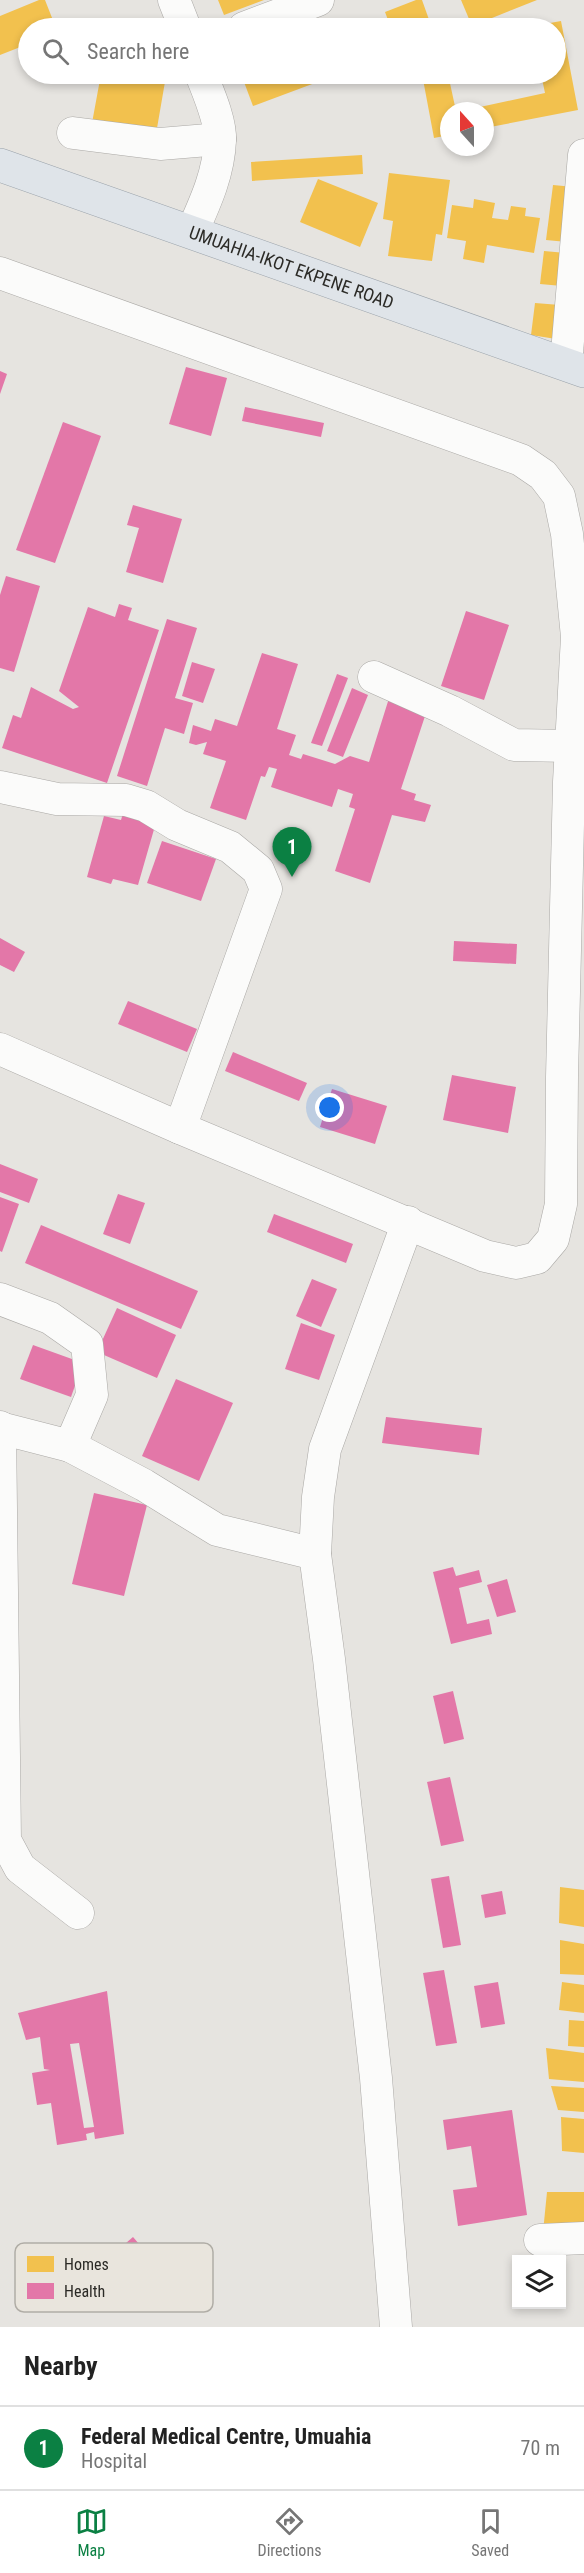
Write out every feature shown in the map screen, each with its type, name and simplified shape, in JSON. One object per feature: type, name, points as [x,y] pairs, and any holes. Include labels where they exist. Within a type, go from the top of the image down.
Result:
[{"type":"main road","name":"UMUAHIA-IKOT EKPENE ROAD","points":[[0,165],[575,367]]},
{"type":"street","points":[[174,0],[181,18]]},
{"type":"street","points":[[270,18],[318,0]]},
{"type":"street","points":[[192,232],[211,191],[220,139],[211,99],[205,84]]},
{"type":"street","points":[[73,133],[160,144],[220,139]]},
{"type":"street","points":[[575,367],[584,154]]},
{"type":"street","points":[[0,273],[521,460],[543,475],[558,496],[567,534],[580,637],[571,746],[577,784],[573,1081],[561,1204],[553,1239],[537,1257],[516,1263],[486,1256],[180,1128],[0,1049]]},
{"type":"street","points":[[374,677],[450,711],[514,745],[571,746]]},
{"type":"street","points":[[0,787],[57,799],[126,800],[146,806],[177,825],[230,847],[258,870],[266,890],[180,1128]]},
{"type":"street","points":[[396,2327],[376,2078],[315,1554],[318,1497],[325,1449],[408,1222]]},
{"type":"street","points":[[0,1299],[51,1318],[87,1344],[92,1395],[70,1446]]},
{"type":"street","points":[[78,1913],[20,1868],[5,1840],[0,1428],[70,1446],[144,1485],[217,1530],[315,1554]]},
{"type":"street","points":[[540,2240],[584,2238]]},
{"type":"building: Homes","points":[[39,0],[45,0],[52,18],[18,18],[18,48],[0,55],[0,16]]},
{"type":"building: Homes","points":[[218,0],[264,0],[224,15]]},
{"type":"building: Homes","points":[[416,0],[422,0],[428,18],[387,18],[385,12]]},
{"type":"building: Homes","points":[[461,0],[537,0],[492,18],[469,18]]},
{"type":"building: Homes","points":[[566,47],[578,110],[494,126],[494,104],[545,93],[543,84],[566,84]]},
{"type":"building: Homes","points":[[99,84],[165,84],[156,134],[92,123]]},
{"type":"building: Homes","points":[[245,84],[312,84],[253,106]]},
{"type":"building: Homes","points":[[424,84],[450,84],[454,102],[440,102],[440,137],[434,138]]},
{"type":"building: Homes","points":[[362,155],[363,174],[252,181],[251,162]]},
{"type":"building: Homes","points":[[389,173],[450,180],[442,235],[436,234],[432,261],[388,256],[393,221],[383,219]]},
{"type":"building: Homes","points":[[318,179],[378,203],[360,247],[300,222]]},
{"type":"building: Homes","points":[[553,185],[574,187],[567,242],[546,240]]},
{"type":"building: Homes","points":[[474,199],[495,203],[492,218],[508,220],[511,206],[526,208],[525,216],[540,218],[534,253],[487,245],[484,263],[463,259],[466,241],[447,238],[452,205],[473,208]]},
{"type":"building: Homes","points":[[544,251],[566,253],[562,286],[540,284]]},
{"type":"building: Homes","points":[[535,303],[560,305],[556,339],[531,335]]},
{"type":"building: Homes","points":[[560,1887],[584,1890],[584,1927],[559,1923]]},
{"type":"building: Homes","points":[[560,1940],[584,1944],[584,1975],[560,1974]]},
{"type":"building: Homes","points":[[562,1982],[584,1985],[584,2013],[559,2010]]},
{"type":"building: Homes","points":[[569,2020],[584,2021],[584,2047],[568,2046]]},
{"type":"building: Homes","points":[[546,2048],[584,2053],[584,2082],[549,2079]]},
{"type":"building: Homes","points":[[551,2086],[584,2088],[584,2112],[558,2110]]},
{"type":"building: Homes","points":[[561,2117],[584,2119],[584,2153],[562,2151]]},
{"type":"building: Homes","points":[[547,2192],[584,2192],[584,2231],[543,2232]]},
{"type":"building: Health","points":[[186,367],[227,378],[211,436],[169,424]]},
{"type":"building: Health","points":[[0,371],[7,374],[0,394]]},
{"type":"building: Health","points":[[245,407],[324,423],[321,437],[242,421]]},
{"type":"building: Health","points":[[63,422],[101,436],[55,563],[16,550]]},
{"type":"building: Health","points":[[133,505],[182,519],[163,583],[126,572],[139,528],[127,525]]},
{"type":"building: Health","points":[[6,576],[40,586],[14,672],[0,668],[0,595]]},
{"type":"building: Health","points":[[119,604],[132,608],[128,620],[159,630],[107,783],[2,748],[13,715],[21,718],[31,687],[73,709],[79,707],[59,691],[88,607],[115,617]]},
{"type":"building: Health","points":[[466,611],[509,625],[484,700],[441,686]]},
{"type":"building: Health","points":[[167,619],[197,628],[175,698],[193,703],[184,734],[165,728],[147,786],[117,776]]},
{"type":"building: Health","points":[[262,653],[298,664],[277,729],[296,735],[289,755],[301,759],[303,754],[335,764],[350,756],[369,762],[390,695],[427,710],[401,789],[416,794],[414,800],[431,805],[425,822],[392,815],[370,883],[335,871],[355,809],[349,807],[353,794],[338,789],[332,807],[271,787],[277,769],[269,767],[265,777],[261,776],[246,820],[210,808],[226,761],[203,754],[207,742],[196,745],[189,743],[193,725],[211,731],[215,719],[237,726]]},
{"type":"building: Health","points":[[192,662],[215,669],[203,703],[182,696]]},
{"type":"building: Health","points":[[337,674],[348,678],[322,746],[311,743]]},
{"type":"building: Health","points":[[352,688],[368,695],[343,757],[327,751]]},
{"type":"building: Health","points":[[124,810],[157,819],[138,885],[113,879],[111,884],[87,877],[104,816],[121,820]]},
{"type":"building: Health","points":[[162,841],[216,859],[201,901],[147,883]]},
{"type":"building: Health","points":[[0,938],[25,952],[14,972],[0,965]]},
{"type":"building: Health","points":[[454,941],[517,944],[516,964],[453,961]]},
{"type":"building: Health","points":[[128,1001],[197,1029],[187,1052],[118,1024]]},
{"type":"building: Health","points":[[233,1052],[307,1083],[299,1101],[225,1071]]},
{"type":"building: Health","points":[[452,1075],[516,1087],[508,1133],[443,1120]]},
{"type":"building: Health","points":[[332,1089],[387,1106],[375,1144],[320,1127]]},
{"type":"building: Health","points":[[0,1164],[38,1179],[29,1203],[0,1192]]},
{"type":"building: Health","points":[[118,1194],[145,1203],[130,1244],[103,1234]]},
{"type":"building: Health","points":[[0,1197],[19,1204],[2,1252],[0,1251]]},
{"type":"building: Health","points":[[274,1214],[353,1244],[346,1263],[267,1232]]},
{"type":"building: Health","points":[[41,1225],[198,1291],[181,1329],[25,1263]]},
{"type":"building: Health","points":[[312,1279],[337,1289],[321,1327],[296,1316]]},
{"type":"building: Health","points":[[117,1308],[176,1335],[157,1378],[97,1352]]},
{"type":"building: Health","points":[[301,1323],[335,1335],[319,1380],[285,1369]]},
{"type":"building: Health","points":[[33,1345],[83,1363],[71,1397],[20,1379]]},
{"type":"building: Health","points":[[176,1379],[233,1403],[199,1481],[142,1456]]},
{"type":"building: Health","points":[[386,1417],[482,1428],[479,1455],[382,1443]]},
{"type":"building: Health","points":[[94,1493],[147,1505],[124,1596],[72,1584]]},
{"type":"building: Health","points":[[453,1567],[456,1576],[479,1570],[482,1582],[459,1588],[467,1624],[489,1619],[492,1634],[451,1644],[433,1572]]},
{"type":"building: Health","points":[[507,1579],[516,1612],[497,1617],[487,1585]]},
{"type":"building: Health","points":[[453,1691],[464,1739],[444,1744],[433,1696]]},
{"type":"building: Health","points":[[450,1777],[464,1841],[441,1846],[427,1782]]},
{"type":"building: Health","points":[[449,1876],[461,1945],[443,1948],[431,1879]]},
{"type":"building: Health","points":[[502,1891],[506,1914],[485,1918],[481,1895]]},
{"type":"building: Health","points":[[444,1970],[457,2043],[436,2046],[423,1973]]},
{"type":"building: Health","points":[[498,1982],[505,2024],[481,2028],[474,1986]]},
{"type":"building: Health","points":[[107,1991],[124,2134],[95,2139],[94,2132],[86,2134],[87,2140],[57,2145],[51,2103],[37,2105],[32,2073],[50,2070],[44,2069],[40,2037],[26,2040],[18,2013]],"holes":[[[79,2043],[94,2127],[84,2128],[70,2044]]]},
{"type":"building: Health","points":[[512,2110],[527,2215],[458,2226],[453,2190],[477,2187],[471,2146],[447,2150],[443,2120]]},
{"type":"building: Health","points":[[133,2237],[138,2243],[126,2243]]},
{"type":"place","name":"Federal Medical Centre, Umuahia","points":[[292,877]]}]
